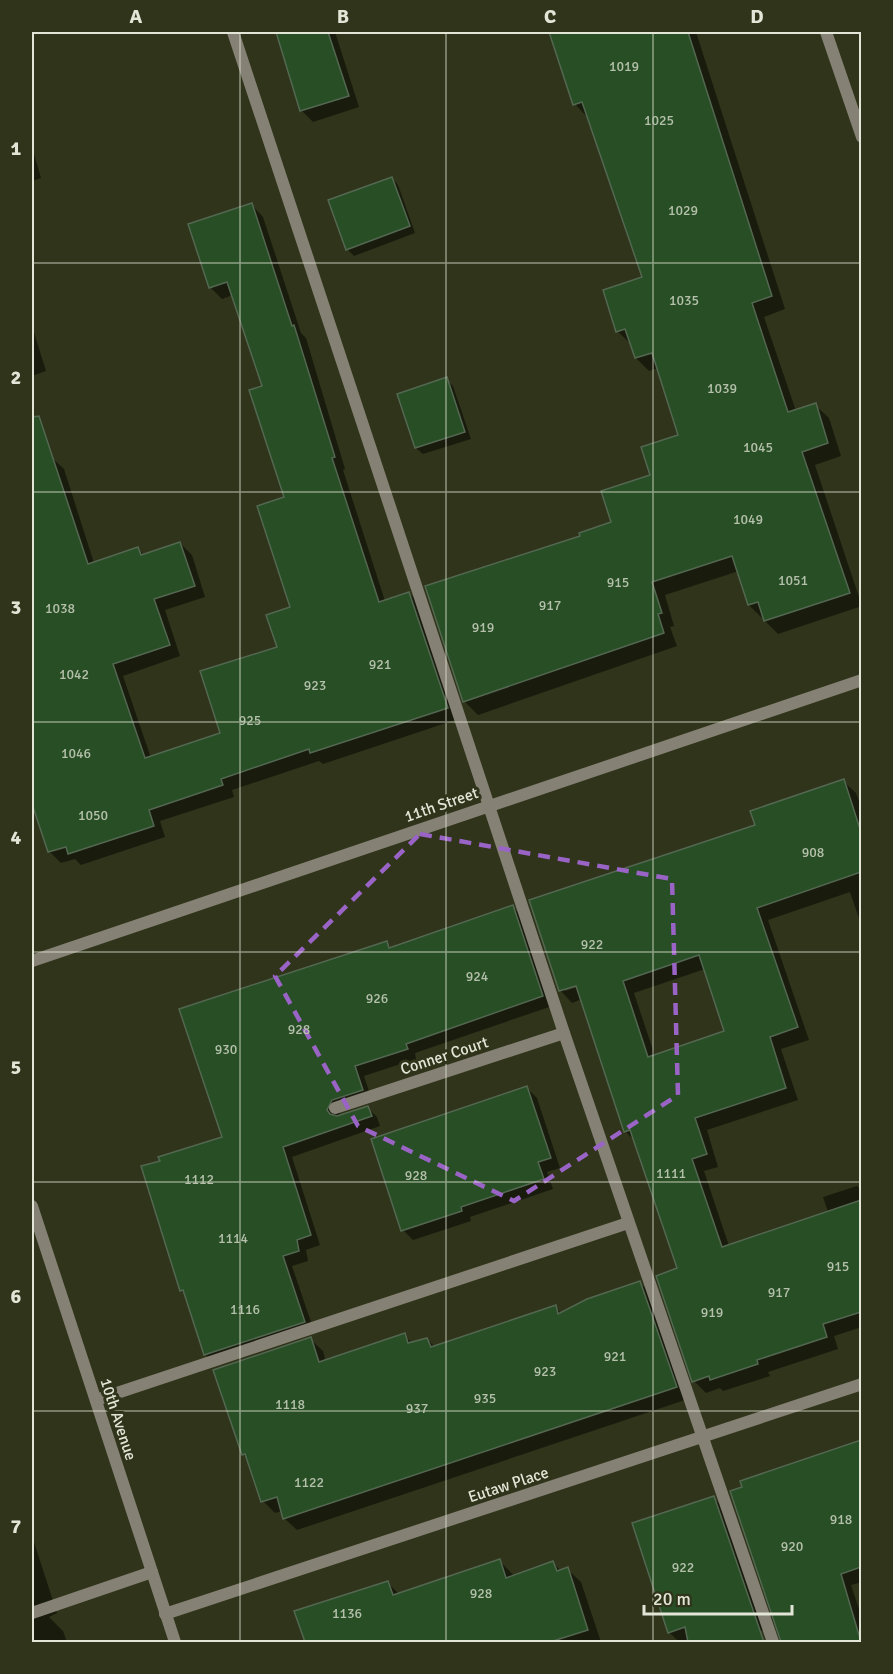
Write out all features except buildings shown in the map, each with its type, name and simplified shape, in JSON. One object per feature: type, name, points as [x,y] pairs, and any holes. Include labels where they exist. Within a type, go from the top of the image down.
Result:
[{"type":"street","points":[[233,32],[564,1033],[773,1642]]},
{"type":"street","points":[[826,32],[861,137]]},
{"type":"street","name":"11th Street","points":[[32,961],[861,680]]},
{"type":"street","name":"Conner Court","points":[[335,1108],[564,1033]]},
{"type":"street","name":"10th Avenue","points":[[32,1206],[175,1642]]},
{"type":"street","points":[[96,1400],[628,1223]]},
{"type":"street","name":"Eutaw Place","points":[[165,1614],[861,1384]]},
{"type":"street","points":[[32,1613],[152,1572]]},
{"type":"highlighted area","points":[[420,834],[672,879],[678,1095],[514,1201],[358,1126],[275,976]]}]
